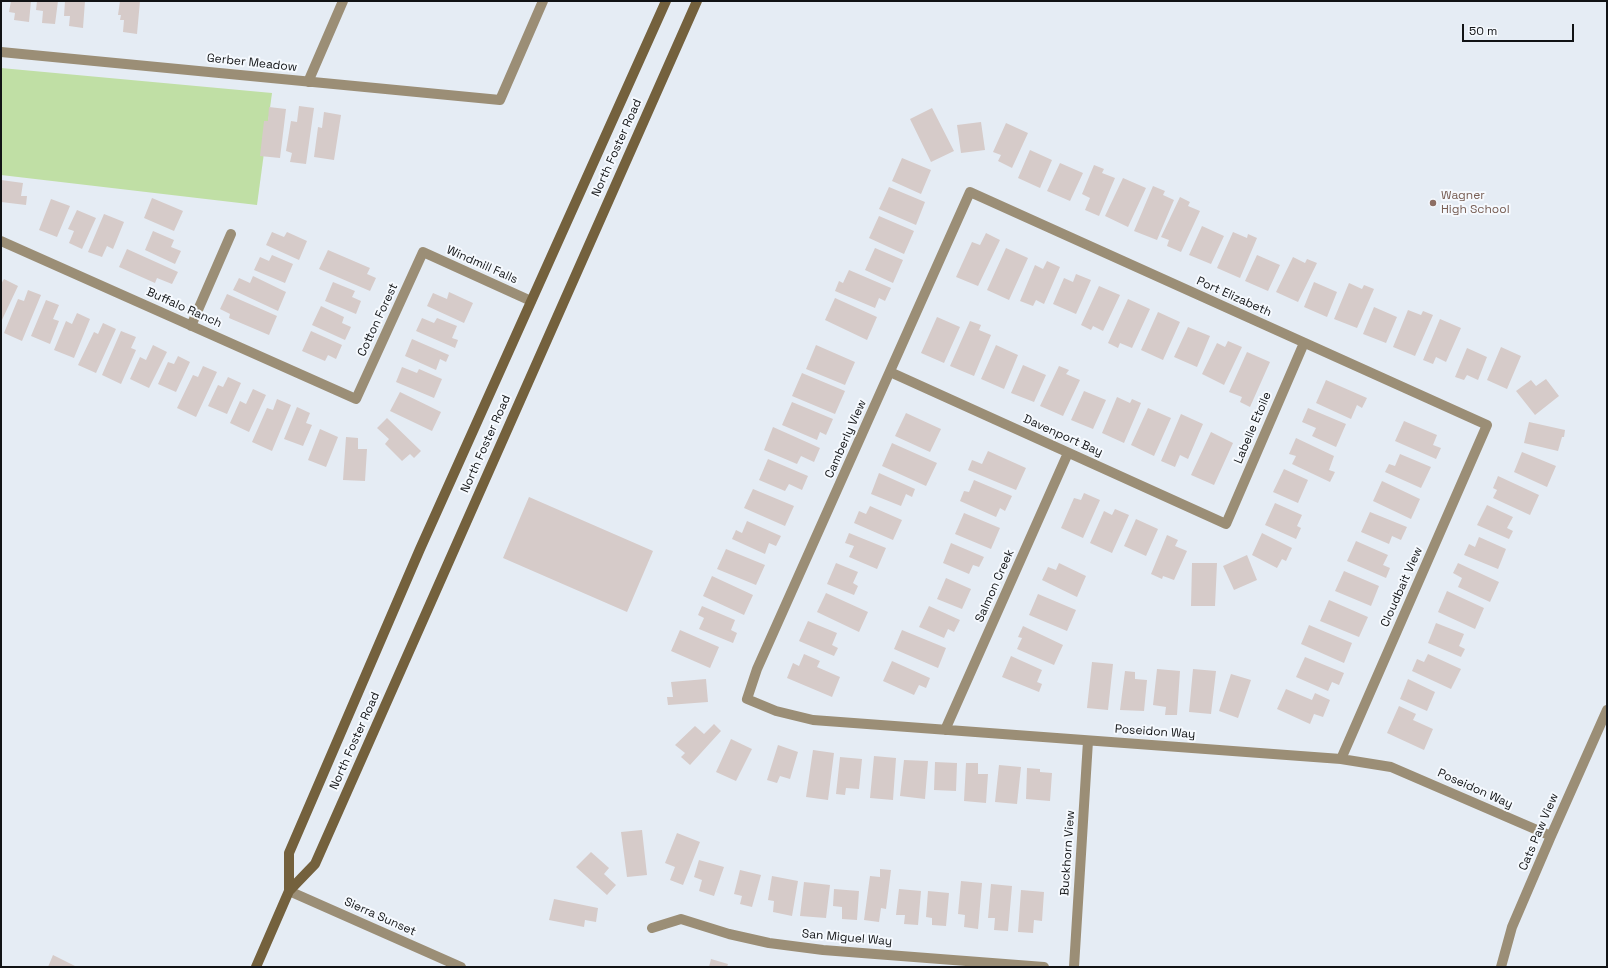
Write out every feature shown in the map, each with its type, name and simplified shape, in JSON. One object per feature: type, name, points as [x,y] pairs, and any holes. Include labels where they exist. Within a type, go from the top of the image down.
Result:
[{"type":"main road","name":"North Foster Road","points":[[289,891],[289,853],[414,563],[666,1]]},
{"type":"main road","name":"North Foster Road","points":[[256,967],[289,891],[315,864],[697,1]]},
{"type":"street","points":[[308,82],[343,1]]},
{"type":"street","name":"Gerber Meadow","points":[[1,52],[500,100],[544,1]]},
{"type":"street","name":"Port Elizabeth","points":[[970,192],[1488,426]]},
{"type":"street","name":"Camberly View","points":[[747,699],[757,669],[970,192]]},
{"type":"street","points":[[191,326],[232,234]]},
{"type":"street","name":"Buffalo Ranch","points":[[1,241],[356,399]]},
{"type":"street","name":"Windmill Falls","points":[[423,252],[531,301]]},
{"type":"street","name":"Cotton Forest","points":[[356,399],[423,252]]},
{"type":"street","name":"Labelle Etoile","points":[[1226,524],[1304,343]]},
{"type":"street","name":"Davenport Bay","points":[[890,372],[1226,524]]},
{"type":"street","name":"Cloudbait View","points":[[1341,759],[1488,426]]},
{"type":"street","name":"Salmon Creek","points":[[945,730],[1068,453]]},
{"type":"street","name":"Poseidon Way","points":[[747,699],[776,712],[813,720],[1341,759],[1392,767],[1550,836]]},
{"type":"street","name":"Cats Paw View","points":[[1501,967],[1512,927],[1550,836],[1607,710]]},
{"type":"street","name":"Buckhorn View","points":[[1074,967],[1088,741]]},
{"type":"street","name":"Sierra Sunset","points":[[289,891],[461,967]]},
{"type":"street","name":"San Miguel Way","points":[[652,928],[681,919],[729,934],[776,944],[823,950],[1044,967]]},
{"type":"green space","points":[[1,68],[272,93],[257,205],[1,175]]},
{"type":"building","points":[[11,1],[31,1],[29,22],[14,20],[15,13],[9,12]]},
{"type":"building","points":[[37,1],[58,1],[55,24],[42,23],[43,11],[36,10]]},
{"type":"building","points":[[65,1],[85,1],[83,28],[69,26],[70,16],[64,16]]},
{"type":"building","points":[[120,1],[140,1],[137,34],[123,32],[124,20],[120,20],[121,15],[118,15]]},
{"type":"building","points":[[299,106],[314,108],[306,164],[290,162],[292,153],[286,151],[291,121],[297,122]]},
{"type":"building","points":[[269,107],[286,109],[280,158],[260,156],[264,121],[268,121]]},
{"type":"building","points":[[932,108],[954,151],[931,162],[910,119]]},
{"type":"building","points":[[324,112],[341,115],[334,160],[314,157],[318,127],[322,128]]},
{"type":"building","points":[[981,122],[985,150],[961,153],[957,125]]},
{"type":"building","points":[[1006,123],[1028,133],[1012,168],[998,161],[1001,155],[993,152]]},
{"type":"building","points":[[1030,150],[1052,160],[1040,188],[1018,178]]},
{"type":"building","points":[[902,158],[931,170],[921,194],[892,181]]},
{"type":"building","points":[[1060,163],[1083,173],[1070,201],[1047,191]]},
{"type":"building","points":[[1094,165],[1104,169],[1102,173],[1115,178],[1099,216],[1085,210],[1090,198],[1082,194]]},
{"type":"building","points":[[1123,178],[1146,188],[1128,227],[1105,216]]},
{"type":"building","points":[[1,180],[23,183],[21,196],[27,196],[26,205],[1,202]]},
{"type":"building","points":[[1153,186],[1165,191],[1163,195],[1174,200],[1157,240],[1134,231]]},
{"type":"building","points":[[889,187],[925,202],[916,225],[879,209]]},
{"type":"building","points":[[1180,197],[1190,202],[1188,206],[1200,211],[1181,252],[1167,246],[1169,240],[1161,237]]},
{"type":"building","points":[[152,198],[183,211],[174,231],[144,218]]},
{"type":"building","points":[[51,199],[70,206],[57,237],[39,230]]},
{"type":"building","points":[[77,210],[96,218],[82,249],[69,243],[74,231],[68,229]]},
{"type":"building","points":[[104,214],[124,222],[113,249],[107,246],[102,257],[88,252]]},
{"type":"building","points":[[879,216],[914,231],[904,254],[869,238]]},
{"type":"building","points":[[1202,226],[1224,236],[1211,264],[1189,255]]},
{"type":"building","points":[[153,231],[174,240],[171,247],[181,251],[175,264],[145,250]]},
{"type":"building","points":[[272,232],[284,237],[287,232],[307,241],[299,260],[266,245]]},
{"type":"building","points":[[1233,232],[1247,238],[1248,234],[1257,238],[1240,278],[1217,268]]},
{"type":"building","points":[[986,233],[1000,240],[978,286],[956,277],[972,242],[980,245]]},
{"type":"building","points":[[875,248],[903,260],[893,283],[865,270]]},
{"type":"building","points":[[1006,248],[1028,258],[1009,300],[987,290]]},
{"type":"building","points":[[127,249],[178,272],[172,284],[157,278],[155,283],[119,267]]},
{"type":"building","points":[[328,250],[370,268],[367,274],[376,278],[370,291],[319,269]]},
{"type":"building","points":[[272,255],[293,264],[285,283],[254,270],[260,257],[269,261]]},
{"type":"building","points":[[1257,255],[1280,265],[1268,291],[1245,281]]},
{"type":"building","points":[[1293,257],[1305,263],[1307,259],[1317,263],[1298,302],[1276,292]]},
{"type":"building","points":[[1047,261],[1060,267],[1044,304],[1036,300],[1033,306],[1020,301],[1035,265],[1043,269]]},
{"type":"building","points":[[849,270],[891,288],[885,301],[879,298],[875,308],[835,291],[839,281],[843,283]]},
{"type":"building","points":[[1076,274],[1091,280],[1076,314],[1053,304],[1064,278],[1073,282]]},
{"type":"building","points":[[253,276],[286,292],[278,311],[233,290],[239,278],[250,283]]},
{"type":"building","points":[[4,279],[18,286],[1,322],[1,284]]},
{"type":"building","points":[[333,282],[355,291],[352,297],[361,301],[356,314],[325,301]]},
{"type":"building","points":[[1314,282],[1337,292],[1327,317],[1304,307]]},
{"type":"building","points":[[1349,283],[1362,289],[1364,285],[1374,289],[1357,328],[1334,319]]},
{"type":"building","points":[[1099,286],[1120,295],[1103,331],[1093,326],[1091,330],[1081,325]]},
{"type":"building","points":[[28,290],[41,295],[22,341],[4,333],[18,299],[24,301]]},
{"type":"building","points":[[449,292],[473,303],[464,323],[427,306],[433,293],[447,299]]},
{"type":"building","points":[[227,294],[277,316],[269,335],[229,318],[230,314],[220,309]]},
{"type":"building","points":[[835,298],[877,317],[867,340],[825,320]]},
{"type":"building","points":[[1128,299],[1150,309],[1132,348],[1120,343],[1118,348],[1108,343]]},
{"type":"building","points":[[46,300],[59,305],[53,319],[59,321],[50,344],[31,336]]},
{"type":"building","points":[[321,306],[344,317],[342,323],[351,327],[345,340],[312,325]]},
{"type":"building","points":[[1374,307],[1397,317],[1386,343],[1363,334]]},
{"type":"building","points":[[1408,310],[1421,315],[1423,311],[1433,315],[1415,356],[1393,347]]},
{"type":"building","points":[[1158,312],[1180,322],[1163,360],[1141,350]]},
{"type":"building","points":[[77,313],[90,319],[74,358],[54,350],[66,321],[72,324]]},
{"type":"building","points":[[937,317],[960,327],[944,363],[921,353]]},
{"type":"building","points":[[422,318],[434,323],[437,318],[457,326],[452,338],[458,340],[455,348],[416,331]]},
{"type":"building","points":[[1440,319],[1461,328],[1446,362],[1436,357],[1433,364],[1423,360]]},
{"type":"building","points":[[970,321],[981,325],[979,330],[991,335],[974,376],[950,366]]},
{"type":"building","points":[[103,323],[116,329],[96,373],[78,365],[94,332],[98,334]]},
{"type":"building","points":[[1188,327],[1210,336],[1197,367],[1174,357]]},
{"type":"building","points":[[121,331],[136,337],[131,348],[136,350],[121,384],[102,375]]},
{"type":"building","points":[[311,331],[342,345],[336,359],[328,355],[325,361],[302,351]]},
{"type":"building","points":[[412,339],[449,355],[446,362],[440,359],[436,370],[405,356]]},
{"type":"building","points":[[1228,341],[1242,347],[1224,385],[1202,374],[1217,343],[1225,347]]},
{"type":"building","points":[[153,345],[167,352],[149,388],[130,379],[140,357],[146,360]]},
{"type":"building","points":[[816,345],[855,362],[845,385],[806,369]]},
{"type":"building","points":[[996,345],[1018,355],[1004,389],[981,379]]},
{"type":"building","points":[[1501,347],[1521,356],[1507,389],[1487,380]]},
{"type":"building","points":[[1467,348],[1487,357],[1478,380],[1467,375],[1464,380],[1455,377]]},
{"type":"building","points":[[1247,352],[1270,362],[1250,407],[1240,402],[1242,397],[1229,392]]},
{"type":"building","points":[[178,356],[190,362],[176,392],[158,384],[168,362],[174,364]]},
{"type":"building","points":[[1023,365],[1046,375],[1034,402],[1011,393]]},
{"type":"building","points":[[203,366],[217,372],[196,417],[177,408],[193,375],[198,377]]},
{"type":"building","points":[[1059,366],[1069,370],[1066,374],[1080,380],[1063,416],[1040,406]]},
{"type":"building","points":[[402,367],[417,373],[419,369],[442,379],[434,398],[396,382]]},
{"type":"building","points":[[802,373],[845,391],[835,414],[792,396]]},
{"type":"building","points":[[228,377],[241,383],[227,414],[208,406],[218,385],[223,387]]},
{"type":"building","points":[[1546,379],[1559,396],[1535,415],[1516,391],[1531,380],[1536,386]]},
{"type":"building","points":[[1326,380],[1367,398],[1362,408],[1357,405],[1351,419],[1316,403]]},
{"type":"building","points":[[253,389],[266,395],[249,432],[230,423],[240,401],[246,404]]},
{"type":"building","points":[[1084,391],[1106,400],[1093,429],[1071,420]]},
{"type":"building","points":[[400,392],[441,412],[432,431],[390,411]]},
{"type":"building","points":[[1117,397],[1130,403],[1132,399],[1141,403],[1124,443],[1102,433]]},
{"type":"building","points":[[277,399],[291,405],[272,451],[252,442],[267,408],[273,410]]},
{"type":"building","points":[[792,402],[833,419],[826,435],[820,432],[817,440],[782,425]]},
{"type":"building","points":[[297,407],[310,413],[306,423],[312,425],[303,446],[284,439]]},
{"type":"building","points":[[1148,408],[1171,418],[1154,456],[1131,445]]},
{"type":"building","points":[[1308,408],[1346,424],[1336,447],[1312,436],[1316,428],[1302,422]]},
{"type":"building","points":[[906,413],[941,429],[930,452],[895,436]]},
{"type":"building","points":[[1181,414],[1203,424],[1188,459],[1180,455],[1175,467],[1161,461]]},
{"type":"building","points":[[387,418],[421,451],[414,458],[410,454],[402,461],[385,444],[389,439],[377,428]]},
{"type":"building","points":[[1404,421],[1437,435],[1433,445],[1441,448],[1436,459],[1395,441]]},
{"type":"building","points":[[1529,422],[1565,430],[1564,437],[1562,437],[1558,451],[1524,443]]},
{"type":"building","points":[[773,427],[820,448],[814,462],[801,456],[797,464],[764,450]]},
{"type":"building","points":[[320,429],[338,437],[326,467],[308,460]]},
{"type":"building","points":[[1211,432],[1233,443],[1214,485],[1191,475]]},
{"type":"building","points":[[346,437],[358,438],[358,449],[367,449],[365,481],[343,480]]},
{"type":"building","points":[[1296,438],[1334,456],[1329,470],[1335,472],[1330,482],[1292,464],[1296,456],[1289,454]]},
{"type":"building","points":[[892,443],[937,463],[926,486],[882,466]]},
{"type":"building","points":[[988,451],[1026,468],[1016,490],[968,470],[972,460],[982,464]]},
{"type":"building","points":[[1522,452],[1556,466],[1547,487],[1514,472]]},
{"type":"building","points":[[1400,454],[1431,467],[1421,488],[1385,472],[1389,464],[1395,466]]},
{"type":"building","points":[[768,459],[808,476],[802,490],[789,484],[785,491],[759,480]]},
{"type":"building","points":[[1284,469],[1308,480],[1298,503],[1273,492]]},
{"type":"building","points":[[879,473],[915,489],[912,497],[906,494],[901,506],[871,494]]},
{"type":"building","points":[[1498,476],[1539,495],[1530,515],[1493,498],[1497,490],[1493,488]]},
{"type":"building","points":[[974,480],[1012,496],[1005,511],[1000,508],[996,517],[960,501],[964,491],[969,492]]},
{"type":"building","points":[[1382,481],[1420,499],[1411,519],[1373,501]]},
{"type":"building","points":[[753,489],[794,506],[785,526],[744,508]]},
{"type":"building","points":[[1084,493],[1100,500],[1083,538],[1061,528],[1074,498],[1081,500]]},
{"type":"building","points":[[529,497],[653,551],[627,612],[503,558]]},
{"type":"building","points":[[1275,503],[1302,515],[1297,526],[1301,528],[1296,539],[1265,525]]},
{"type":"building","points":[[1487,505],[1513,517],[1507,528],[1513,531],[1509,539],[1477,525]]},
{"type":"building","points":[[870,506],[902,520],[893,540],[854,523],[859,511],[866,514]]},
{"type":"building","points":[[1115,509],[1129,515],[1112,553],[1090,543],[1104,511],[1112,515]]},
{"type":"building","points":[[1370,512],[1407,527],[1401,540],[1392,536],[1389,544],[1361,532]]},
{"type":"building","points":[[964,513],[1000,528],[991,549],[955,534]]},
{"type":"building","points":[[1136,519],[1158,529],[1146,556],[1124,546]]},
{"type":"building","points":[[747,521],[781,536],[776,546],[769,543],[765,554],[732,539],[736,530],[742,533]]},
{"type":"building","points":[[849,533],[886,548],[877,569],[849,557],[854,546],[845,543]]},
{"type":"building","points":[[1262,533],[1292,548],[1286,561],[1282,559],[1277,568],[1252,555]]},
{"type":"building","points":[[1167,535],[1178,540],[1175,546],[1187,551],[1174,580],[1163,576],[1162,579],[1151,574]]},
{"type":"building","points":[[1479,537],[1506,549],[1498,569],[1464,555],[1469,544],[1475,547]]},
{"type":"building","points":[[1356,541],[1388,555],[1383,565],[1390,568],[1386,578],[1347,561]]},
{"type":"building","points":[[951,543],[984,557],[979,567],[973,565],[969,574],[943,563]]},
{"type":"building","points":[[726,549],[765,565],[756,585],[717,569]]},
{"type":"building","points":[[1247,555],[1257,580],[1234,590],[1223,566]]},
{"type":"building","points":[[836,563],[858,572],[853,583],[858,586],[854,595],[827,584]]},
{"type":"building","points":[[1059,563],[1086,576],[1077,597],[1042,580],[1048,567],[1056,570]]},
{"type":"building","points":[[1192,563],[1217,563],[1215,606],[1191,606]]},
{"type":"building","points":[[1458,563],[1499,582],[1490,602],[1458,587],[1462,578],[1453,573]]},
{"type":"building","points":[[1344,571],[1379,586],[1371,606],[1335,591]]},
{"type":"building","points":[[712,576],[753,595],[744,615],[703,596]]},
{"type":"building","points":[[946,578],[971,589],[962,609],[937,599]]},
{"type":"building","points":[[1447,591],[1484,608],[1475,629],[1438,612]]},
{"type":"building","points":[[826,593],[868,612],[859,632],[817,612]]},
{"type":"building","points":[[1038,594],[1076,610],[1067,631],[1029,615]]},
{"type":"building","points":[[1329,600],[1368,617],[1359,637],[1320,621]]},
{"type":"building","points":[[702,606],[735,620],[731,630],[737,633],[733,643],[699,629],[704,618],[698,615]]},
{"type":"building","points":[[929,606],[960,620],[954,632],[948,629],[944,638],[919,627]]},
{"type":"building","points":[[808,621],[837,633],[832,645],[838,648],[834,656],[799,641]]},
{"type":"building","points":[[1436,623],[1464,634],[1459,646],[1465,649],[1461,657],[1428,643]]},
{"type":"building","points":[[1309,625],[1352,643],[1344,663],[1301,644]]},
{"type":"building","points":[[1023,626],[1063,645],[1054,665],[1017,649],[1022,638],[1018,637]]},
{"type":"building","points":[[680,630],[719,647],[710,668],[671,651]]},
{"type":"building","points":[[902,630],[946,648],[938,668],[894,649]]},
{"type":"building","points":[[804,654],[820,661],[817,667],[840,677],[832,697],[787,678],[793,663],[799,666]]},
{"type":"building","points":[[1428,654],[1461,669],[1451,689],[1412,671],[1417,659],[1424,662]]},
{"type":"building","points":[[1011,656],[1042,670],[1037,682],[1042,684],[1039,692],[1002,677]]},
{"type":"building","points":[[1305,657],[1344,673],[1339,685],[1332,682],[1328,691],[1296,677]]},
{"type":"building","points":[[892,661],[930,678],[926,688],[919,685],[914,695],[883,681]]},
{"type":"building","points":[[1092,662],[1113,664],[1108,710],[1087,708]]},
{"type":"building","points":[[1157,669],[1180,671],[1177,715],[1165,715],[1166,707],[1153,705]]},
{"type":"building","points":[[1193,669],[1216,671],[1211,714],[1189,712]]},
{"type":"building","points":[[1125,671],[1135,672],[1135,679],[1147,680],[1144,711],[1120,710]]},
{"type":"building","points":[[1231,674],[1251,680],[1238,718],[1219,711]]},
{"type":"building","points":[[706,679],[708,702],[668,705],[667,697],[673,697],[671,682]]},
{"type":"building","points":[[1408,679],[1435,692],[1427,711],[1400,699]]},
{"type":"building","points":[[1286,689],[1312,700],[1315,693],[1330,700],[1323,717],[1314,714],[1310,724],[1277,709]]},
{"type":"building","points":[[1399,706],[1416,714],[1413,720],[1433,729],[1424,750],[1387,733]]},
{"type":"building","points":[[714,724],[721,731],[690,765],[681,757],[685,753],[675,745],[695,726],[704,734]]},
{"type":"building","points":[[731,739],[752,749],[736,781],[716,772]]},
{"type":"building","points":[[778,745],[798,752],[790,779],[780,776],[777,783],[767,780]]},
{"type":"building","points":[[813,750],[834,753],[828,800],[806,797]]},
{"type":"building","points":[[874,756],[896,758],[893,800],[870,798]]},
{"type":"building","points":[[840,757],[862,759],[859,789],[846,788],[845,795],[836,794]]},
{"type":"building","points":[[904,760],[928,761],[925,799],[900,796]]},
{"type":"building","points":[[935,762],[957,763],[956,791],[934,790]]},
{"type":"building","points":[[966,763],[978,763],[978,774],[988,774],[986,803],[964,801]]},
{"type":"building","points":[[999,765],[1021,767],[1017,804],[995,802]]},
{"type":"building","points":[[1027,768],[1040,769],[1040,772],[1052,773],[1050,801],[1026,799]]},
{"type":"building","points":[[642,830],[647,875],[627,877],[621,832]]},
{"type":"building","points":[[677,833],[700,842],[683,885],[670,880],[675,867],[665,863]]},
{"type":"building","points":[[591,852],[609,868],[604,874],[616,885],[607,895],[576,867]]},
{"type":"building","points":[[699,860],[724,867],[714,896],[699,891],[702,880],[694,877]]},
{"type":"building","points":[[880,869],[891,870],[886,909],[881,908],[879,922],[864,920],[870,876],[880,877]]},
{"type":"building","points":[[740,870],[761,875],[752,907],[740,904],[742,896],[734,894]]},
{"type":"building","points":[[772,876],[798,881],[792,916],[773,912],[774,901],[768,900]]},
{"type":"building","points":[[961,881],[982,883],[978,929],[964,927],[965,915],[958,914]]},
{"type":"building","points":[[804,882],[830,885],[826,918],[800,916]]},
{"type":"building","points":[[991,884],[1012,886],[1008,931],[994,930],[995,918],[988,918]]},
{"type":"building","points":[[834,889],[859,891],[857,920],[842,919],[842,907],[833,906]]},
{"type":"building","points":[[899,889],[921,891],[918,925],[904,924],[905,915],[896,915]]},
{"type":"building","points":[[1021,890],[1044,892],[1042,921],[1034,920],[1033,933],[1018,932]]},
{"type":"building","points":[[928,891],[949,893],[946,926],[932,925],[932,918],[926,917]]},
{"type":"building","points":[[554,899],[598,908],[596,922],[585,920],[584,927],[549,920]]},
{"type":"building","points":[[53,955],[77,967],[48,967]]},
{"type":"building","points":[[711,959],[728,964],[727,967],[709,967]]},
{"type":"place","name":"Wagner High School","points":[[1433,203]]}]
